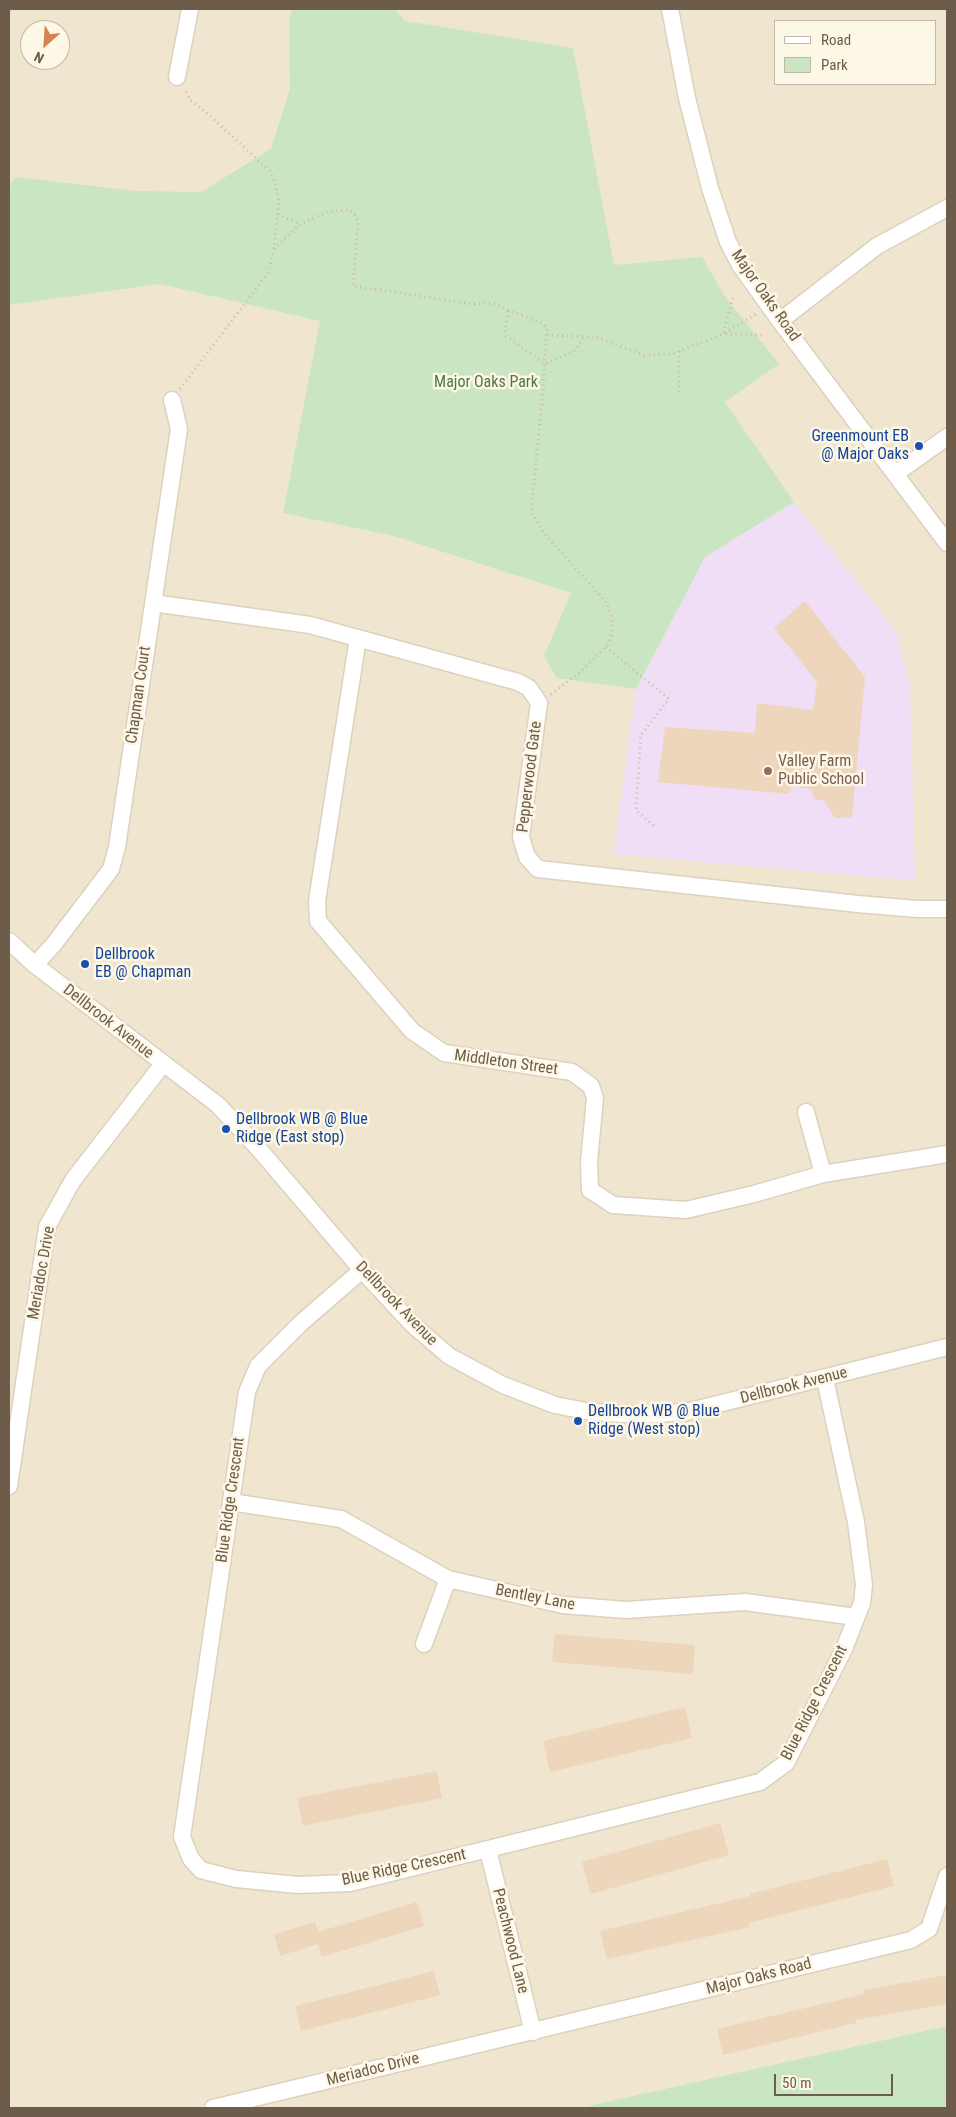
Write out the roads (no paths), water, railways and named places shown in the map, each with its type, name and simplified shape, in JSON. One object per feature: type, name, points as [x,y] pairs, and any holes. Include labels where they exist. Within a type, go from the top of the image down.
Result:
[{"type":"street","points":[[177,77],[190,9]]},
{"type":"street","name":"Major Oaks Road","points":[[670,9],[686,98],[713,197],[728,242],[740,265],[768,305],[947,542]]},
{"type":"street","points":[[780,321],[877,246],[947,208]]},
{"type":"street","name":"Chapman Court","points":[[35,965],[54,944],[111,870],[117,846],[179,429],[172,400]]},
{"type":"street","points":[[895,474],[947,437]]},
{"type":"street","name":"Pepperwood Gate","points":[[153,603],[310,625],[518,682],[529,688],[540,703],[521,837],[527,857],[538,869],[917,909],[947,909]]},
{"type":"street","name":"Middleton Street","points":[[358,638],[317,901],[318,921],[412,1032],[444,1053],[572,1072],[591,1086],[595,1098],[589,1162],[590,1190],[613,1205],[686,1210],[754,1194],[823,1174],[947,1154]]},
{"type":"street","name":"Dellbrook Avenue","points":[[9,942],[35,965],[218,1105],[258,1148],[362,1270],[413,1325],[448,1356],[503,1386],[555,1405],[591,1412],[643,1415],[686,1412],[825,1379],[947,1347]]},
{"type":"street","name":"Meriadoc Drive","points":[[9,1486],[16,1386],[47,1227],[73,1180],[163,1064]]},
{"type":"street","points":[[806,1112],[823,1174]]},
{"type":"street","name":"Blue Ridge Crescent","points":[[362,1270],[301,1323],[258,1366],[247,1392],[182,1837],[191,1859],[201,1870],[236,1879],[298,1885],[350,1883],[760,1782],[786,1763],[844,1649],[862,1603],[864,1585],[856,1522],[825,1379]]},
{"type":"street","name":"Bentley Lane","points":[[231,1502],[341,1519],[448,1579],[562,1605],[626,1610],[745,1602],[856,1618]]},
{"type":"street","points":[[424,1644],[448,1579]]},
{"type":"street","name":"Peachwood Lane","points":[[488,1850],[533,2032]]},
{"type":"street","name":"Major Oaks Road","points":[[533,2032],[911,1940],[929,1929],[947,1876]]},
{"type":"street","name":"Meriadoc Drive","points":[[213,2108],[533,2032]]},
{"type":"place","name":"Greenmount EB @ Major Oaks","points":[[919,446]]},
{"type":"place","name":"Valley Farm Public School","points":[[768,771]]},
{"type":"place","name":"Dellbrook EB @ Chapman","points":[[85,964]]},
{"type":"place","name":"Dellbrook WB @ Blue Ridge (East stop)","points":[[226,1129]]},
{"type":"place","name":"Dellbrook WB @ Blue Ridge (West stop)","points":[[578,1421]]},
{"type":"park label","name":"Major Oaks Park","points":[[486,383]]}]
